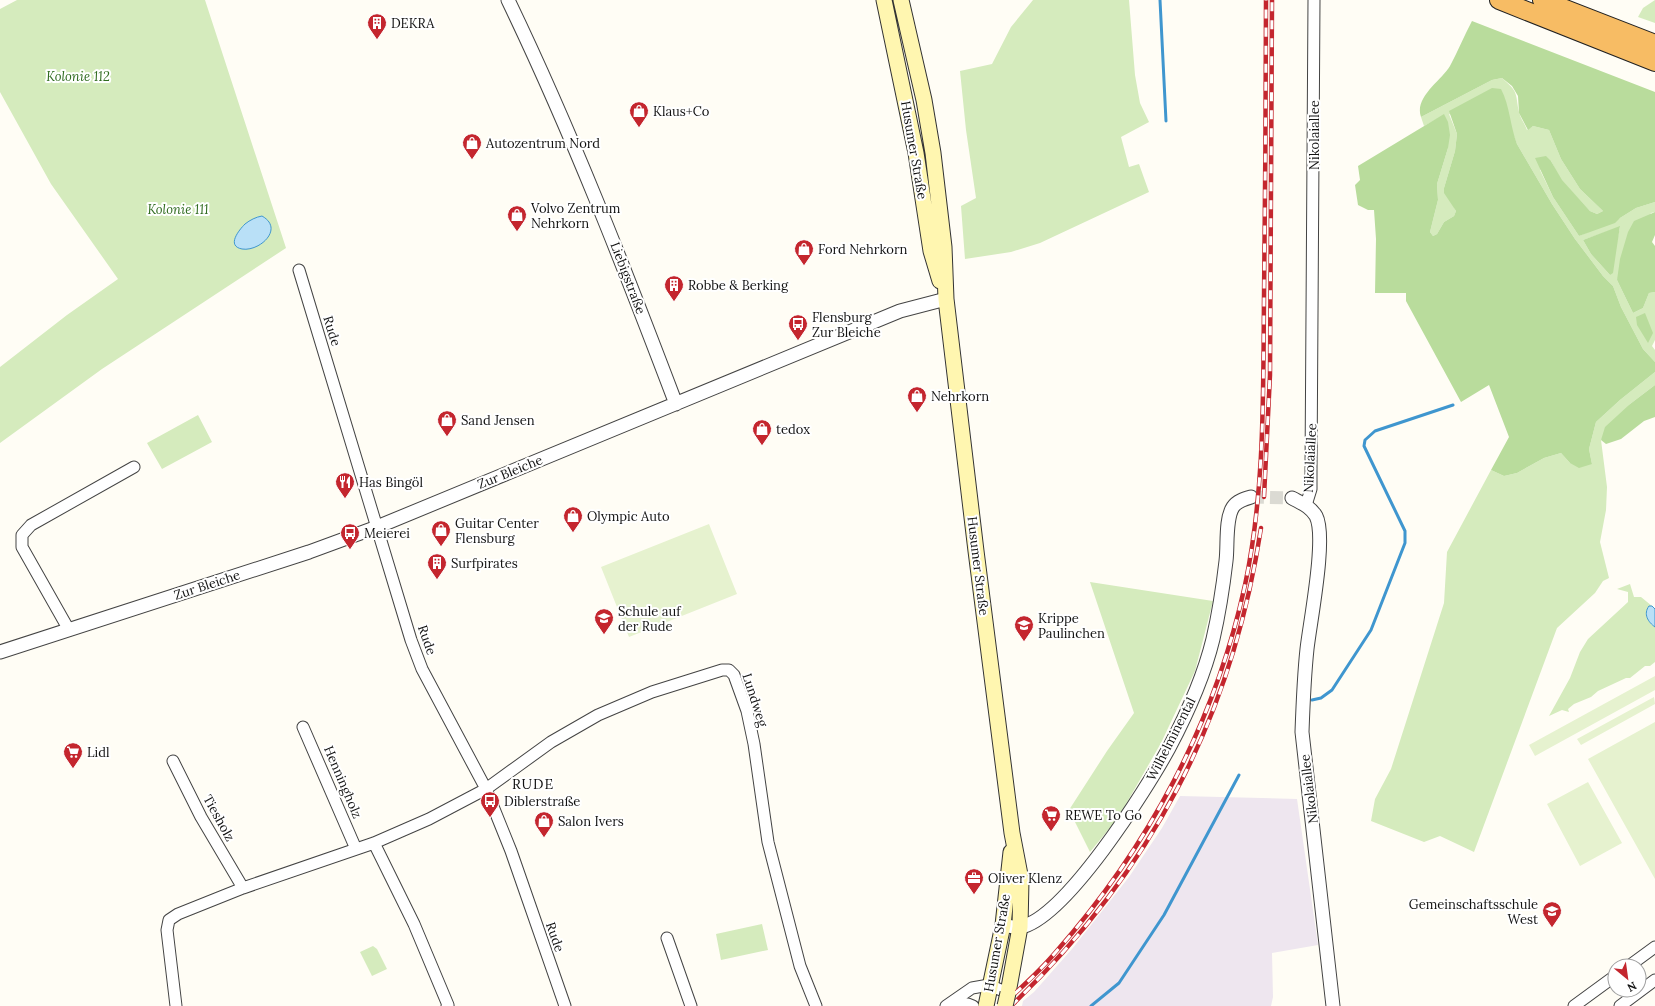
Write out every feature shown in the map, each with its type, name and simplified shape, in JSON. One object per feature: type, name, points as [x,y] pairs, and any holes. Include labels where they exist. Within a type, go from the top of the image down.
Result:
[{"type":"highway","points":[[1499,0],[1655,62]]},
{"type":"highway","points":[[1542,0],[1655,44]]},
{"type":"main road","name":"Husumer Straße","points":[[884,0],[916,153],[931,251],[946,299]]},
{"type":"main road","name":"Husumer Straße","points":[[901,0],[918,72],[933,153],[944,247],[946,299],[976,551],[1012,833],[1021,880],[1020,928],[1006,1000]]},
{"type":"main road","name":"Husumer Straße","points":[[986,1006],[989,985],[1003,925],[1012,833]]},
{"type":"street","name":"Liebigstraße","points":[[508,0],[540,68],[602,211],[676,404]]},
{"type":"street","name":"Nikolaiallee","points":[[1314,0],[1311,489],[1306,505],[1316,517],[1320,539],[1302,702],[1302,732],[1333,1006]]},
{"type":"street","name":"Rude","points":[[299,270],[411,640],[422,669],[486,789],[511,851],[565,1006]]},
{"type":"street","name":"Zur Bleiche","points":[[0,652],[309,552],[377,527],[900,311],[946,299]]},
{"type":"street","points":[[69,630],[22,547],[22,535],[31,525],[134,467]]},
{"type":"street","name":"Wilhelminental","points":[[1020,928],[1039,919],[1056,906],[1077,882],[1100,853],[1141,795],[1169,748],[1191,700],[1212,640],[1221,598],[1230,515],[1233,507],[1237,503],[1243,499],[1251,498]]},
{"type":"street","points":[[1292,498],[1306,505]]},
{"type":"street","name":"Lundweg","points":[[486,789],[551,742],[598,715],[652,692],[722,670],[729,670],[734,674],[747,711],[754,744],[768,842],[800,966],[816,1006]]},
{"type":"street","name":"Henningholz","points":[[303,727],[356,849]]},
{"type":"street","name":"Tiesholz","points":[[173,761],[201,817],[243,888]]},
{"type":"street","points":[[176,1006],[167,930],[169,920],[178,914],[243,888],[374,843],[429,819],[486,789]]},
{"type":"street","points":[[374,843],[414,924],[447,1006]]},
{"type":"street","points":[[1003,925],[1020,928]]},
{"type":"street","points":[[667,938],[691,1006]]},
{"type":"street","points":[[1640,958],[1655,947]]},
{"type":"street","points":[[1620,1006],[1655,980]]},
{"type":"street","points":[[1574,1006],[1607,982]]},
{"type":"street","points":[[946,1006],[972,988],[989,985],[1006,1000]]},
{"type":"street","points":[[955,1006],[968,1004],[972,1006]]},
{"type":"shaded area","points":[[1180,796],[1297,799],[1318,945],[1272,953],[1273,997],[1271,1006],[1022,1006],[1023,1001],[1034,992],[1072,949],[1129,877],[1162,828]]},
{"type":"green space","points":[[17,0],[205,0],[286,248],[102,369],[0,443],[0,367],[67,315],[118,279],[51,184],[0,92],[0,9]]},
{"type":"green space","points":[[1033,0],[1129,0],[1135,75],[1140,103],[1149,122],[1121,137],[1129,167],[1139,164],[1149,192],[1040,243],[1011,252],[965,259],[961,206],[976,198],[966,130],[960,71],[992,64],[1011,27]]},
{"type":"green space","points":[[1655,0],[1655,23],[1638,17],[1643,8]]},
{"type":"green space","points":[[1472,21],[1655,92],[1655,202],[1636,208],[1615,223],[1579,236],[1553,197],[1535,158],[1546,156],[1551,161],[1562,180],[1590,211],[1597,214],[1603,211],[1580,189],[1561,159],[1549,130],[1533,126],[1528,130],[1519,113],[1518,96],[1512,86],[1502,78],[1492,80],[1421,117],[1421,103],[1450,66]]},
{"type":"green space","points":[[1502,78],[1514,90],[1520,114],[1527,130],[1533,126],[1549,130],[1561,159],[1580,189],[1603,211],[1597,214],[1590,211],[1561,180],[1551,161],[1540,170],[1553,197],[1579,236],[1620,218],[1636,208],[1655,202],[1655,212],[1651,213],[1617,280],[1633,313],[1643,308],[1649,293],[1655,292],[1655,340],[1652,346],[1655,350],[1655,362],[1643,349],[1621,307],[1613,286],[1603,276],[1575,239],[1552,204],[1517,144],[1513,134],[1449,114],[1457,134],[1455,151],[1444,188],[1456,211],[1454,216],[1444,222],[1437,234],[1433,236],[1430,232],[1438,200],[1437,184],[1448,148],[1444,115],[1424,126],[1421,117],[1492,80]],"holes":[[[1620,227],[1610,275],[1591,254],[1583,240]]]},
{"type":"green space","points":[[1492,88],[1501,89],[1517,144],[1552,204],[1575,239],[1603,276],[1613,286],[1621,307],[1643,349],[1655,362],[1655,372],[1620,400],[1596,422],[1589,449],[1592,464],[1579,468],[1570,463],[1561,453],[1544,458],[1517,473],[1504,476],[1491,470],[1509,437],[1489,385],[1461,402],[1406,301],[1406,293],[1375,293],[1376,239],[1374,210],[1368,210],[1358,205],[1355,185],[1360,180],[1358,166],[1444,114],[1448,122],[1450,135],[1448,148],[1437,184],[1438,200],[1430,232],[1433,236],[1437,234],[1444,222],[1454,216],[1456,211],[1444,193],[1444,188],[1455,151],[1457,134],[1449,111]]},
{"type":"green space","points":[[1655,212],[1655,235],[1652,242],[1655,246],[1655,292],[1649,293],[1643,308],[1633,313],[1617,280],[1620,259],[1628,232],[1634,221]]},
{"type":"green space","points":[[1620,226],[1613,273],[1610,275],[1591,254],[1583,240]]},
{"type":"green space","points":[[1645,313],[1653,333],[1648,343],[1637,325],[1636,317]]},
{"type":"green space","points":[[1655,372],[1655,385],[1630,404],[1601,440],[1607,487],[1606,510],[1600,542],[1609,578],[1603,581],[1595,593],[1557,628],[1474,852],[1440,836],[1424,842],[1371,821],[1375,799],[1391,769],[1444,603],[1447,552],[1491,470],[1504,476],[1517,473],[1544,458],[1561,453],[1570,463],[1592,464],[1589,449],[1596,422],[1620,400]]},
{"type":"green space","points":[[1655,385],[1655,417],[1644,421],[1621,439],[1606,444],[1601,440],[1605,427],[1630,404]]},
{"type":"green space","points":[[198,415],[212,442],[162,469],[147,443]]},
{"type":"green space","points":[[709,524],[737,594],[629,637],[601,567]]},
{"type":"green space","points":[[1090,582],[1213,601],[1195,671],[1161,743],[1118,818],[1090,852],[1069,810],[1107,751],[1134,713]]},
{"type":"green space","points":[[1630,584],[1634,597],[1641,597],[1652,606],[1649,606],[1651,624],[1655,627],[1655,662],[1650,666],[1645,666],[1630,678],[1626,678],[1598,691],[1591,697],[1574,704],[1568,709],[1569,712],[1562,710],[1549,716],[1570,678],[1580,652],[1588,639],[1628,602],[1628,592],[1617,589]]},
{"type":"green space","points":[[1655,676],[1655,690],[1535,756],[1529,745]]},
{"type":"green space","points":[[1654,697],[1655,704],[1581,745],[1577,739]]},
{"type":"green space","points":[[1655,722],[1655,879],[1588,759]]},
{"type":"green space","points":[[1588,782],[1622,843],[1580,866],[1547,804]]},
{"type":"green space","points":[[762,924],[768,950],[721,960],[716,934]]},
{"type":"green space","points":[[373,946],[377,949],[387,969],[372,976],[360,952]]},
{"type":"water","points":[[262,216],[268,221],[271,227],[267,238],[256,247],[242,249],[237,247],[234,241],[240,230],[249,221]]},
{"type":"water","points":[[1649,606],[1652,606],[1655,609],[1655,627],[1650,623],[1646,615]]},
{"type":"waterway","points":[[1160,0],[1166,121]]},
{"type":"waterway","points":[[1312,700],[1321,698],[1332,690],[1371,630],[1405,543],[1405,531],[1364,446],[1365,440],[1375,431],[1453,405]]},
{"type":"waterway","points":[[1091,1006],[1119,983],[1164,915],[1239,775]]},
{"type":"tunnel","points":[[1251,497],[1292,498]]},
{"type":"railway","points":[[1001,1006],[1042,967],[1089,913],[1120,871],[1148,827],[1174,781],[1196,734],[1216,686],[1232,636],[1252,550],[1260,478],[1262,442],[1266,0]]},
{"type":"railway","points":[[1264,497],[1270,375],[1272,0]]},
{"type":"railway","points":[[1011,1006],[1060,955],[1105,902],[1144,847],[1177,789],[1206,728],[1229,665],[1248,598],[1261,528]]},
{"type":"place","name":"DEKRA","points":[[377,40]]},
{"type":"place","name":"Klaus+Co","points":[[639,128]]},
{"type":"place","name":"Autozentrum Nord","points":[[472,160]]},
{"type":"place","name":"Volvo Zentrum Nehrkorn","points":[[517,232]]},
{"type":"place","name":"Ford Nehrkorn","points":[[804,266]]},
{"type":"place","name":"Robbe & Berking","points":[[674,302]]},
{"type":"place","name":"Flensburg Zur Bleiche","points":[[798,341]]},
{"type":"place","name":"Nehrkorn","points":[[917,413]]},
{"type":"place","name":"Sand Jensen","points":[[447,437]]},
{"type":"place","name":"tedox","points":[[762,446]]},
{"type":"place","name":"Has Bingöl","points":[[345,499]]},
{"type":"place","name":"Olympic Auto","points":[[573,533]]},
{"type":"place","name":"Guitar Center Flensburg","points":[[441,547]]},
{"type":"place","name":"Meierei","points":[[350,550]]},
{"type":"place","name":"Surfpirates","points":[[437,580]]},
{"type":"place","name":"Schule auf der Rude","points":[[604,635]]},
{"type":"place","name":"Krippe Paulinchen","points":[[1024,642]]},
{"type":"place","name":"Lidl","points":[[73,769]]},
{"type":"place","name":"Diblerstraße","points":[[490,818]]},
{"type":"place","name":"REWE To Go","points":[[1051,832]]},
{"type":"place","name":"Salon Ivers","points":[[544,838]]},
{"type":"place","name":"Oliver Klenz","points":[[974,895]]},
{"type":"place","name":"Gemeinschaftsschule West","points":[[1552,928]]},
{"type":"district","name":"RUDE","points":[[533,784]]},
{"type":"park label","name":"Kolonie 112","points":[[78,76]]},
{"type":"park label","name":"Kolonie 111","points":[[178,209]]}]
